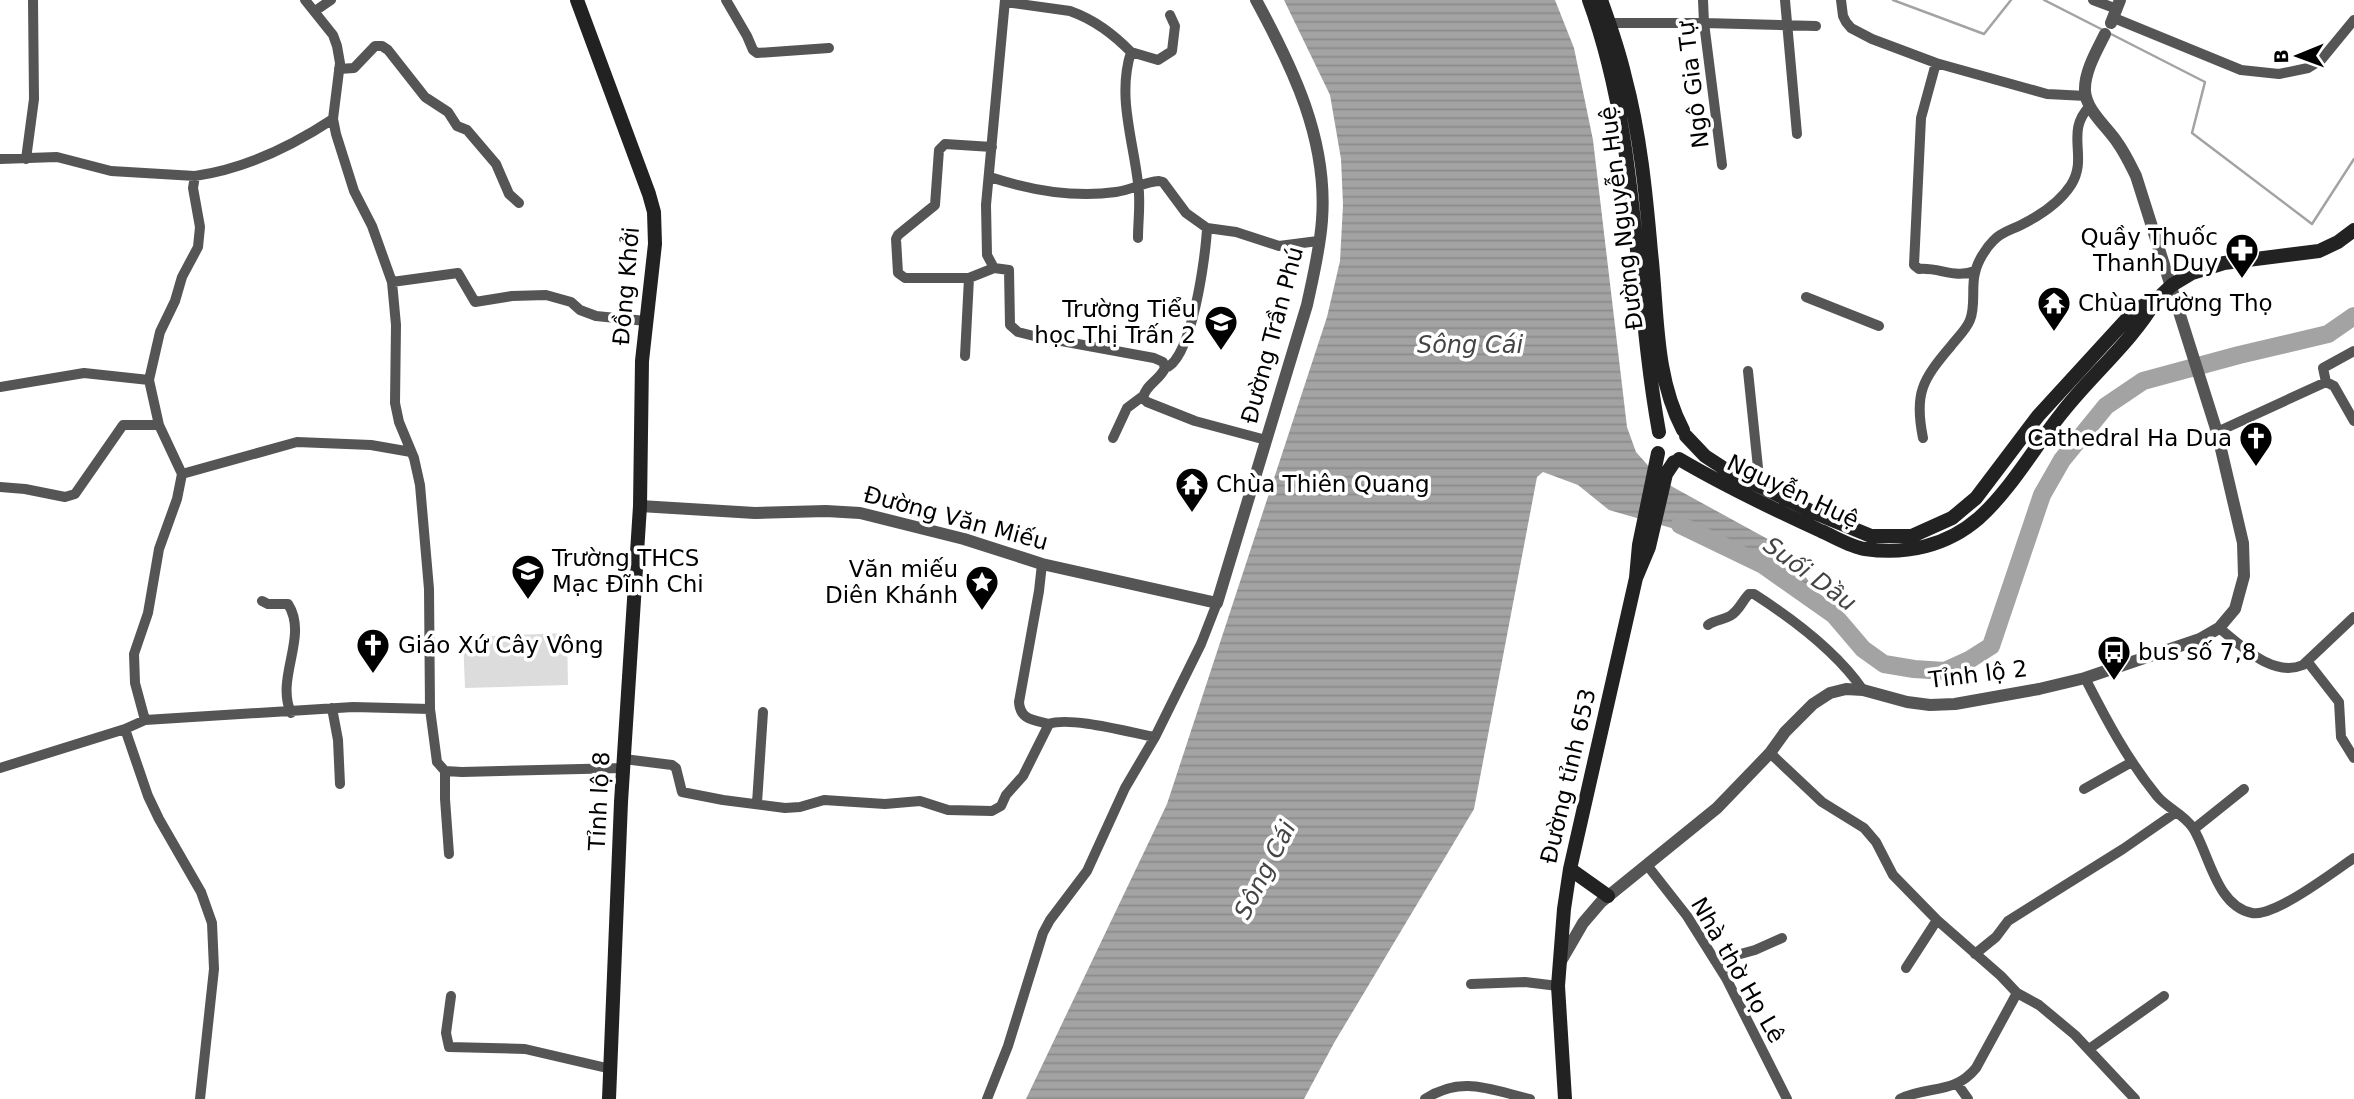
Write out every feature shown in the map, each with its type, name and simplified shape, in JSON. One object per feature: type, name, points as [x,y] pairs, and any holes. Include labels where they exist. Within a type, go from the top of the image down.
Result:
[{"type":"main road","name":"Đồng Khởi","points":[[577,0],[654,212],[654,266],[642,374],[640,506]]},
{"type":"main road","name":"Đường Nguyễn Huệ","points":[[1589,0],[1604,24]]},
{"type":"main road","name":"Đường Nguyễn Huệ","points":[[1601,0],[1604,24],[1632,107],[1644,251],[1648,364],[1659,432]]},
{"type":"main road","name":"Nguyễn Huệ","points":[[1684,433],[1705,456],[1728,471],[1760,487],[1863,549],[1911,551],[1961,532],[1980,517],[2062,412],[2145,319],[2156,300],[2172,285],[2192,273],[2224,263],[2319,251],[2354,230]]},
{"type":"main road","name":"Đường Nguyễn Huệ","points":[[1644,251],[1665,388],[1684,433]]},
{"type":"main road","points":[[1666,424],[1677,426],[1684,433],[1687,449],[1677,461],[1663,461],[1658,453],[1659,432],[1666,424]]},
{"type":"main road","name":"Đường tỉnh 653","points":[[1558,986],[1558,964],[1570,869],[1644,546],[1658,478],[1658,453]]},
{"type":"main road","name":"Nguyễn Huệ","points":[[1677,461],[1810,518]]},
{"type":"main road","name":"Đường tỉnh 653","points":[[1658,478],[1677,461]]},
{"type":"main road","name":"Tỉnh lộ 8","points":[[609,1099],[624,763],[640,506]]},
{"type":"main road","points":[[1570,869],[1608,896]]},
{"type":"main road","points":[[1558,986],[1565,1099]]},
{"type":"street","points":[[26,159],[34,99],[33,0]]},
{"type":"street","points":[[305,0],[316,11],[337,46],[339,69],[333,119],[348,174],[359,203],[376,233],[392,282],[396,325],[394,403],[420,485],[429,589],[430,709],[437,762],[445,771],[449,854]]},
{"type":"street","points":[[316,11],[331,0]]},
{"type":"street","points":[[726,0],[757,53],[829,48]]},
{"type":"street","points":[[1055,10],[1062,0]]},
{"type":"street","name":"Đường Trần Phú","points":[[1217,603],[1307,305],[1317,261],[1322,219],[1318,159],[1309,115],[1292,70],[1256,0]]},
{"type":"street","points":[[1609,0],[1604,24],[1816,26]]},
{"type":"street","name":"Ngô Gia Tự","points":[[1703,0],[1722,165]]},
{"type":"street","points":[[1786,0],[1797,134]]},
{"type":"street","points":[[1841,0],[1843,16],[1851,28],[1872,39],[1936,63],[2046,94],[2088,101]]},
{"type":"street","points":[[2093,0],[2114,17],[2241,70],[2279,74],[2308,68],[2321,60],[2354,20]]},
{"type":"street","points":[[994,268],[987,255],[986,205],[1005,1],[1070,11],[1112,33],[1131,52],[1158,60],[1172,51],[1175,26],[1170,15]]},
{"type":"street","points":[[1923,438],[1919,398],[1931,373],[1969,323],[1973,309],[1975,271],[1987,249],[1997,237],[2049,207],[2071,184],[2078,165],[2076,128],[2088,101],[2085,84],[2114,17]]},
{"type":"street","points":[[339,69],[351,70],[375,46],[388,50],[425,97],[447,112],[457,126],[473,135],[496,164],[509,194],[519,204]]},
{"type":"street","points":[[1131,52],[1125,78],[1125,101],[1139,186],[1138,238]]},
{"type":"street","points":[[1936,63],[1921,118],[1914,265],[1920,270],[1936,268],[1959,275],[1975,271]]},
{"type":"street","name":"Tỉnh lộ 2","points":[[1558,964],[1583,923],[1608,896],[1717,808],[1770,753],[1785,732],[1830,693],[1846,689],[1863,690],[1920,704],[1955,704],[2039,690],[2085,678],[2190,643],[2218,628],[2238,602],[2245,569],[2243,543],[2217,432],[2136,176],[2118,142],[2088,101]]},
{"type":"street","points":[[0,159],[57,157],[111,171],[195,176],[254,160],[296,142],[333,119]]},
{"type":"street","points":[[992,147],[941,147],[937,154],[935,205],[896,239],[896,267],[902,276],[969,278],[994,268],[1006,268],[1010,272],[1010,324],[1018,332],[1154,358],[1163,362],[1165,368]]},
{"type":"street","points":[[145,720],[135,683],[134,654],[148,612],[159,549],[177,499],[182,474],[159,425],[149,380],[160,332],[175,301],[182,277],[198,247],[200,227],[193,188],[195,176]]},
{"type":"street","points":[[990,177],[1008,183],[1071,194],[1117,192],[1153,181],[1164,182],[1186,213],[1206,228],[1236,232],[1279,246],[1318,241]]},
{"type":"street","points":[[1113,439],[1127,408],[1143,396],[1165,368],[1172,366],[1177,360],[1193,314],[1202,276],[1206,228]]},
{"type":"street","points":[[392,282],[457,273],[475,302],[512,296],[546,295],[571,302],[580,310],[596,316],[646,321]]},
{"type":"street","points":[[965,356],[969,278]]},
{"type":"street","points":[[1806,297],[1879,326]]},
{"type":"street","points":[[2326,382],[2323,368],[2354,351]]},
{"type":"street","points":[[1748,371],[1760,487]]},
{"type":"street","points":[[0,387],[84,373],[149,380]]},
{"type":"street","points":[[2326,382],[2334,386],[2354,421]]},
{"type":"street","points":[[2217,432],[2326,382]]},
{"type":"street","points":[[1143,396],[1147,402],[1195,421],[1266,440]]},
{"type":"street","points":[[0,488],[25,489],[65,497],[75,494],[123,425],[159,425]]},
{"type":"street","points":[[182,474],[298,442],[361,444],[411,452]]},
{"type":"street","name":"Đường Văn Miếu","points":[[640,506],[755,513],[859,513],[964,539],[1042,564],[1217,603]]},
{"type":"street","points":[[1042,564],[1019,702],[1020,711],[1024,716],[1049,724],[1069,722],[1156,737]]},
{"type":"street","points":[[1708,625],[1717,619],[1727,618],[1739,608],[1746,596],[1754,594],[1808,634],[1852,674],[1863,690]]},
{"type":"street","points":[[262,601],[268,604],[288,604],[293,613],[293,645],[285,686],[291,713]]},
{"type":"street","points":[[987,1099],[1008,1046],[1037,948],[1050,920],[1087,871],[1125,788],[1156,737],[1217,603]]},
{"type":"street","points":[[2218,628],[2271,664],[2296,668],[2354,617]]},
{"type":"street","points":[[2307,661],[2339,702],[2341,737],[2354,758]]},
{"type":"street","points":[[2085,678],[2115,737],[2161,801],[2194,829],[2220,887],[2242,909],[2253,913],[2269,910],[2354,858]]},
{"type":"street","points":[[0,768],[125,729],[145,720],[291,713],[332,708],[430,709]]},
{"type":"street","points":[[332,708],[338,740],[340,784]]},
{"type":"street","points":[[757,803],[763,712]]},
{"type":"street","points":[[445,771],[624,763],[675,766],[681,789],[686,794],[793,808],[824,800],[898,804],[920,801],[948,810],[996,810],[1029,767],[1049,724]]},
{"type":"street","points":[[125,729],[148,796],[201,892],[212,923],[214,969],[200,1099]]},
{"type":"street","points":[[1770,753],[1822,802],[1870,834],[1893,875],[1937,920],[2017,993],[2039,1005],[2089,1049],[2135,1099]]},
{"type":"street","points":[[2084,789],[2132,762]]},
{"type":"street","points":[[2194,829],[2244,789]]},
{"type":"street","points":[[1975,954],[1996,936],[2008,921],[2175,813]]},
{"type":"street","name":"Nhà thờ Họ Lê","points":[[1647,865],[1687,916],[1715,961],[1776,1073],[1787,1099]]},
{"type":"street","points":[[1906,968],[1937,920]]},
{"type":"street","points":[[1715,961],[1755,950],[1782,938]]},
{"type":"street","points":[[1471,984],[1525,982],[1558,986]]},
{"type":"street","points":[[1900,1099],[1910,1094],[1958,1085],[1968,1078],[2017,993]]},
{"type":"street","points":[[451,996],[446,1033],[449,1047],[525,1049],[611,1069]]},
{"type":"street","points":[[2089,1049],[2164,996]]},
{"type":"street","points":[[1958,1085],[1968,1099]]},
{"type":"street","points":[[1425,1099],[1447,1087],[1464,1086],[1480,1086],[1530,1099]]},
{"type":"shaded area","points":[[567,633],[568,685],[465,688],[463,637]]},
{"type":"water","name":"Sông Cái","points":[[1284,0],[1555,0],[1574,48],[1593,140],[1627,427],[1636,452],[1671,486],[1784,548],[1834,615],[1769,565],[1716,533],[1699,536],[1609,510],[1578,485],[1543,472],[1537,477],[1474,809],[1334,1043],[1304,1099],[1026,1099],[1167,804],[1327,317],[1340,261],[1343,205],[1341,159],[1330,95]]},
{"type":"waterway","points":[[1893,0],[1984,34],[2011,0]]},
{"type":"waterway","points":[[2044,0],[2103,30]]},
{"type":"waterway","points":[[2109,33],[2205,82],[2192,133],[2312,224],[2354,159]]},
{"type":"waterway","name":"Suối Dầu","points":[[1680,525],[1763,565],[1834,615],[1863,649],[1884,664],[1945,671],[1991,646],[2042,495],[2062,460],[2106,406],[2143,381],[2328,334],[2354,316]]},
{"type":"place","name":"Quầy Thuốc Thanh Duy","points":[[2242,280]]},
{"type":"place","name":"Chùa Trường Thọ","points":[[2054,333]]},
{"type":"place","name":"Trường Tiểu học Thị Trấn 2","points":[[1221,352]]},
{"type":"place","name":"Cathedral Ha Dua","points":[[2256,468]]},
{"type":"place","name":"Chùa Thiên Quang","points":[[1192,514]]},
{"type":"place","name":"Trường THCS Mạc Đĩnh Chi","points":[[528,601]]},
{"type":"place","name":"Văn miếu Diên Khánh","points":[[982,612]]},
{"type":"place","name":"Giáo Xứ Cây Vông","points":[[373,675]]},
{"type":"place","name":"bus số 7,8","points":[[2114,682]]}]
